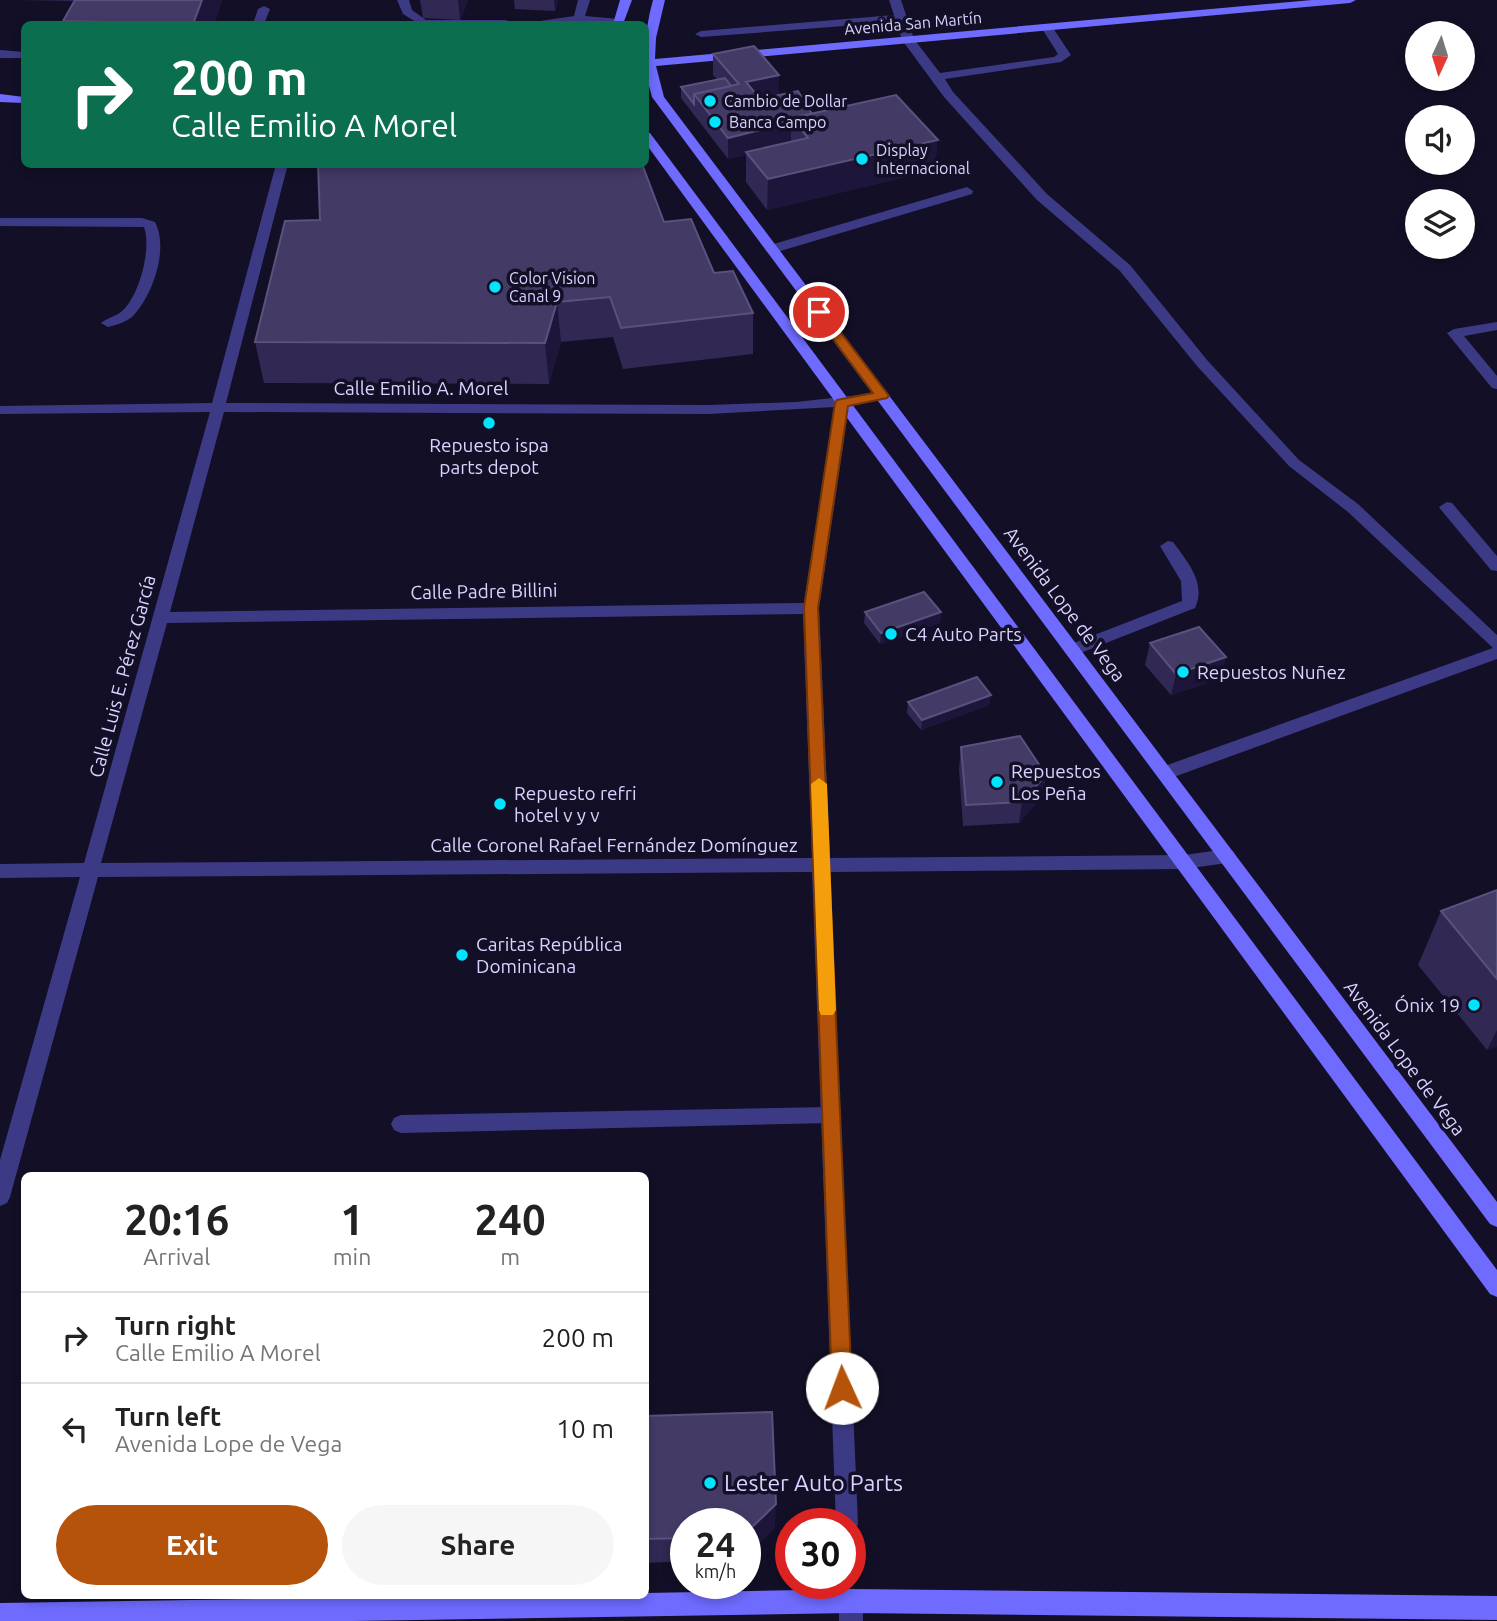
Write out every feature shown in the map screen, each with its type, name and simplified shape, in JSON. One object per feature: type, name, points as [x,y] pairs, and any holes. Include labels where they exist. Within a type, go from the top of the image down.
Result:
[{"type":"street","points":[[403,0],[407,12],[421,21]]},
{"type":"street","points":[[579,19],[584,0]]},
{"type":"street","points":[[620,21],[626,0]]},
{"type":"street","name":"Avenida Lope de Vega","points":[[649,36],[659,0]]},
{"type":"street","points":[[895,0],[908,40],[948,94],[1042,197],[1125,268],[1202,363],[1294,463],[1353,508],[1497,644]]},
{"type":"street","name":"Avenida San Martín","points":[[649,63],[1350,0]]},
{"type":"street","points":[[259,21],[264,9]]},
{"type":"street","points":[[701,34],[902,18]]},
{"type":"street","points":[[563,21],[599,21]]},
{"type":"street","points":[[937,77],[1057,60],[1065,55],[1064,49],[1047,27]]},
{"type":"street","points":[[0,54],[21,55]]},
{"type":"street","name":"Avenida Lope de Vega","points":[[649,69],[658,97],[1497,1218]]},
{"type":"street","points":[[0,98],[21,100]]},
{"type":"street","points":[[649,140],[1497,1287]]},
{"type":"street","name":"Calle Luis E. Pérez García","points":[[0,1194],[92,870],[158,618],[220,407],[281,168]]},
{"type":"street","points":[[772,249],[967,191]]},
{"type":"street","points":[[0,222],[142,222],[149,225],[154,245],[152,260],[135,302],[126,315],[108,323]]},
{"type":"street","points":[[1497,326],[1454,333],[1497,386]]},
{"type":"street","name":"Calle Emilio A. Morel","points":[[0,410],[220,407],[751,409],[842,403],[882,396]]},
{"type":"street","points":[[842,403],[811,608],[846,1508]]},
{"type":"street","points":[[1447,507],[1497,566]]},
{"type":"street","points":[[1072,650],[1189,604],[1192,595],[1189,579],[1168,546]]},
{"type":"street","name":"Calle Padre Billini","points":[[158,618],[811,608]]},
{"type":"street","points":[[1165,773],[1497,653]]},
{"type":"street","name":"Calle Coronel Rafael Fernández Domínguez","points":[[0,871],[1184,862],[1227,856]]},
{"type":"street","points":[[401,1124],[831,1115]]},
{"type":"street","points":[[0,1615],[850,1602],[1497,1608]]},
{"type":"building","points":[[75,0],[202,0],[194,21],[63,21]]},
{"type":"building","points":[[754,46],[779,75],[746,82],[760,99],[798,91],[812,114],[728,138],[694,94],[739,84],[713,54]]},
{"type":"building","points":[[725,78],[731,86],[694,94],[694,104],[681,87]]},
{"type":"building","points":[[896,95],[938,140],[768,179],[746,152],[808,138],[792,118]]},
{"type":"building","name":"Color Vision Canal 9","points":[[318,168],[644,168],[664,222],[691,219],[714,273],[733,271],[753,313],[621,328],[610,297],[557,302],[545,343],[255,342],[285,221],[320,220]]},
{"type":"building","points":[[924,592],[941,612],[881,633],[865,612]]},
{"type":"building","points":[[1199,627],[1226,657],[1176,674],[1150,643]]},
{"type":"building","points":[[977,677],[991,695],[922,720],[908,702]]},
{"type":"building","points":[[1020,736],[1046,775],[1022,802],[966,805],[961,747]]},
{"type":"building","points":[[1497,890],[1497,979],[1441,911]]},
{"type":"building","name":"Lester Auto Parts","points":[[772,1412],[776,1504],[761,1518],[761,1508],[670,1508],[670,1538],[649,1539],[649,1416]]},
{"type":"slow traffic","points":[[819,784],[827,1010]]},
{"type":"place","name":"Cambio de Dollar","points":[[710,101]]},
{"type":"place","name":"Banca Campo","points":[[715,122]]},
{"type":"place","name":"Display Internacional","points":[[862,159]]},
{"type":"place","name":"Color Vision Canal 9","points":[[495,287]]},
{"type":"place","name":"Repuesto ispa parts depot","points":[[489,423]]},
{"type":"place","name":"C4 Auto Parts","points":[[891,634]]},
{"type":"place","name":"Repuestos Nuñez","points":[[1183,672]]},
{"type":"place","name":"Repuestos Los Peña","points":[[997,782]]},
{"type":"place","name":"Repuesto refri hotel v y v","points":[[500,804]]},
{"type":"place","name":"Caritas República Dominicana","points":[[462,955]]},
{"type":"place","name":"Ónix 19","points":[[1474,1005]]},
{"type":"place","name":"Lester Auto Parts","points":[[710,1483]]},
{"type":"route","points":[[819,312],[882,396],[842,403],[811,608],[842,1388]]}]
